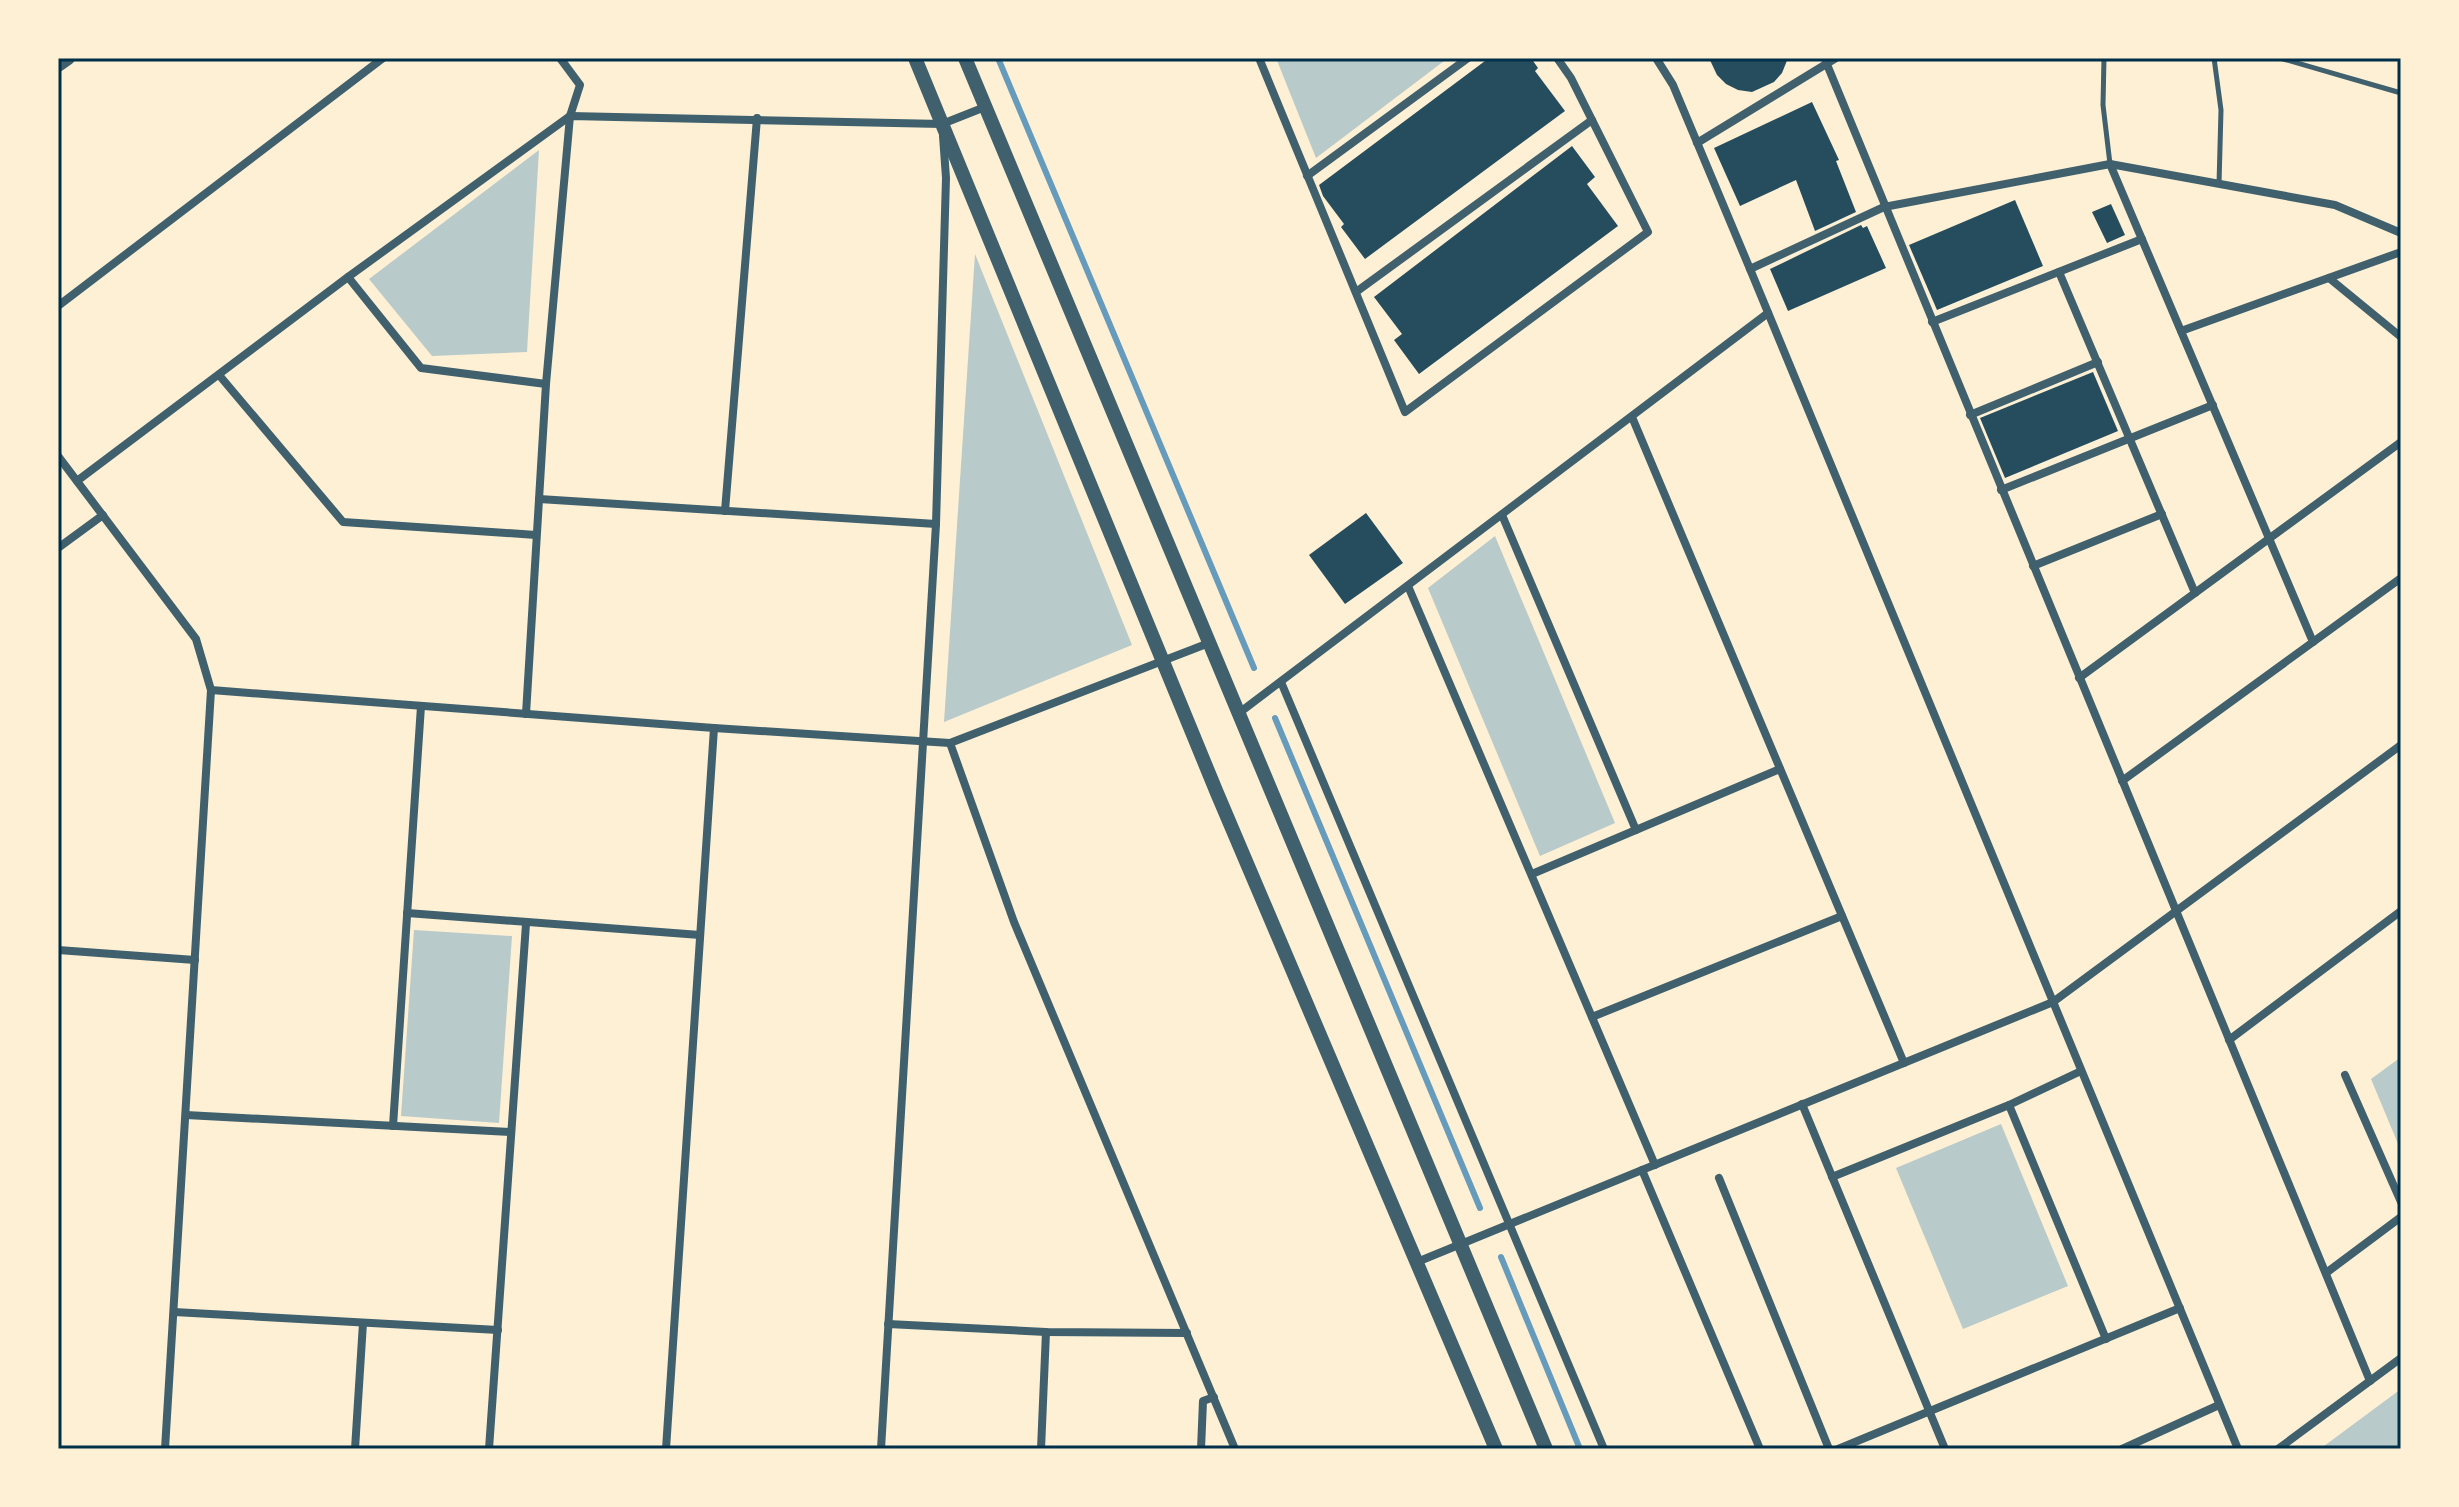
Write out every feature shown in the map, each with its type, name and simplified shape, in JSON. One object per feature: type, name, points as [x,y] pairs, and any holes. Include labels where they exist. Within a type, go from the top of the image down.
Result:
[{"type":"street","points":[[58,65],[68,58]]},
{"type":"street","points":[[58,306],[383,58]]},
{"type":"street","points":[[526,714],[546,384],[570,116],[580,85],[560,58]]},
{"type":"street","points":[[915,58],[1163,662],[1496,1449]]},
{"type":"street","points":[[965,58],[1546,1449]]},
{"type":"street","points":[[1259,58],[1405,412],[1648,232],[1571,78],[1557,58]]},
{"type":"street","points":[[1307,176],[1468,58]]},
{"type":"street","points":[[1656,58],[1673,85],[1750,269],[2238,1449]]},
{"type":"street","points":[[1697,143],[1836,58]]},
{"type":"street","points":[[1826,62],[2370,1381]]},
{"type":"street","points":[[77,481],[348,277],[570,116],[942,124],[985,107]]},
{"type":"street","points":[[725,511],[757,118]]},
{"type":"street","points":[[1356,292],[1592,120]]},
{"type":"street","points":[[881,1449],[936,524],[946,178],[942,124]]},
{"type":"street","points":[[1750,269],[1884,207],[2110,164],[2335,205],[2401,233]]},
{"type":"street","points":[[2110,164],[2313,642]]},
{"type":"street","points":[[1932,322],[2142,239]]},
{"type":"street","points":[[2181,331],[2401,252]]},
{"type":"street","points":[[2059,272],[2195,593]]},
{"type":"street","points":[[348,277],[421,368],[546,384]]},
{"type":"street","points":[[2329,278],[2401,337]]},
{"type":"street","points":[[1239,713],[1768,313]]},
{"type":"street","points":[[1970,415],[2098,362]]},
{"type":"street","points":[[219,375],[343,522],[536,535]]},
{"type":"street","points":[[2001,490],[2213,405]]},
{"type":"street","points":[[1632,417],[1904,1063]]},
{"type":"street","points":[[2079,678],[2401,442]]},
{"type":"street","points":[[58,456],[196,639],[211,690],[165,1449]]},
{"type":"street","points":[[539,499],[936,524]]},
{"type":"street","points":[[2033,566],[2162,514]]},
{"type":"street","points":[[58,548],[103,515]]},
{"type":"street","points":[[1502,515],[1636,830]]},
{"type":"street","points":[[2122,781],[2401,578]]},
{"type":"street","points":[[1408,586],[1655,1165]]},
{"type":"street","points":[[211,690],[950,743],[1209,643]]},
{"type":"street","points":[[1281,682],[1604,1449]]},
{"type":"street","points":[[393,1126],[421,706]]},
{"type":"street","points":[[666,1449],[714,728]]},
{"type":"street","points":[[950,743],[1014,922],[1235,1449]]},
{"type":"street","points":[[1417,1262],[2053,1002],[2401,745]]},
{"type":"street","points":[[1532,874],[1780,769]]},
{"type":"street","points":[[2229,1040],[2401,911]]},
{"type":"street","points":[[407,913],[700,935]]},
{"type":"street","points":[[1592,1017],[1842,916]]},
{"type":"street","points":[[489,1449],[526,924]]},
{"type":"street","points":[[58,950],[195,960]]},
{"type":"street","points":[[1832,1177],[2009,1105],[2081,1071]]},
{"type":"street","points":[[2345,1075],[2401,1202]]},
{"type":"street","points":[[1802,1104],[1945,1449]]},
{"type":"street","points":[[2009,1105],[2106,1339]]},
{"type":"street","points":[[186,1115],[511,1132]]},
{"type":"street","points":[[1642,1170],[1760,1449]]},
{"type":"street","points":[[1719,1178],[1829,1449]]},
{"type":"street","points":[[2326,1273],[2401,1217]]},
{"type":"street","points":[[1838,1449],[2180,1308]]},
{"type":"street","points":[[174,1312],[498,1330]]},
{"type":"street","points":[[355,1449],[363,1323]]},
{"type":"street","points":[[888,1324],[1046,1332],[1187,1333]]},
{"type":"street","points":[[1041,1449],[1046,1332]]},
{"type":"street","points":[[2278,1449],[2401,1358]]},
{"type":"street","points":[[1201,1449],[1203,1401],[1214,1397]]},
{"type":"street","points":[[2122,1449],[2219,1405]]},
{"type":"lane","points":[[2104,58],[2103,105],[2110,164]]},
{"type":"lane","points":[[2214,58],[2221,110],[2219,184]]},
{"type":"lane","points":[[2280,58],[2401,93]]},
{"type":"shaded area","points":[[1276,58],[1448,58],[1316,158]]},
{"type":"shaded area","points":[[539,150],[527,352],[432,356],[369,279]]},
{"type":"shaded area","points":[[975,254],[1132,645],[944,722]]},
{"type":"shaded area","points":[[1495,536],[1615,823],[1540,856],[1428,588]]},
{"type":"shaded area","points":[[414,930],[512,936],[499,1123],[401,1116]]},
{"type":"shaded area","points":[[2401,1057],[2401,1151],[2371,1079]]},
{"type":"shaded area","points":[[2001,1124],[2068,1286],[1963,1329],[1896,1168]]},
{"type":"shaded area","points":[[2401,1389],[2401,1449],[2320,1449]]},
{"type":"building","points":[[1489,58],[1531,58],[1538,68],[1535,71],[1565,111],[1365,259],[1341,227],[1344,224],[1323,196],[1319,185]]},
{"type":"building","points":[[1709,58],[1788,58],[1774,82],[1752,92],[1726,84],[1717,75]]},
{"type":"building","points":[[1812,102],[1839,160],[1836,161],[1856,212],[1815,231],[1796,180],[1740,206],[1714,148]]},
{"type":"building","points":[[1572,146],[1595,177],[1587,184],[1618,226],[1419,374],[1394,340],[1402,334],[1374,297]]},
{"type":"building","points":[[2015,200],[2043,266],[1937,310],[1909,245]]},
{"type":"building","points":[[2111,204],[2125,235],[2107,243],[2092,212]]},
{"type":"building","points":[[1861,225],[1863,228],[1867,226],[1886,268],[1788,311],[1770,269]]},
{"type":"building","points":[[2093,372],[2118,431],[2005,478],[1980,418]]},
{"type":"building","points":[[1366,513],[1403,563],[1345,604],[1309,555]]},
{"type":"waterway","points":[[998,58],[1254,668]]},
{"type":"waterway","points":[[1275,718],[1480,1208]]},
{"type":"waterway","points":[[1501,1257],[1580,1449]]}]
